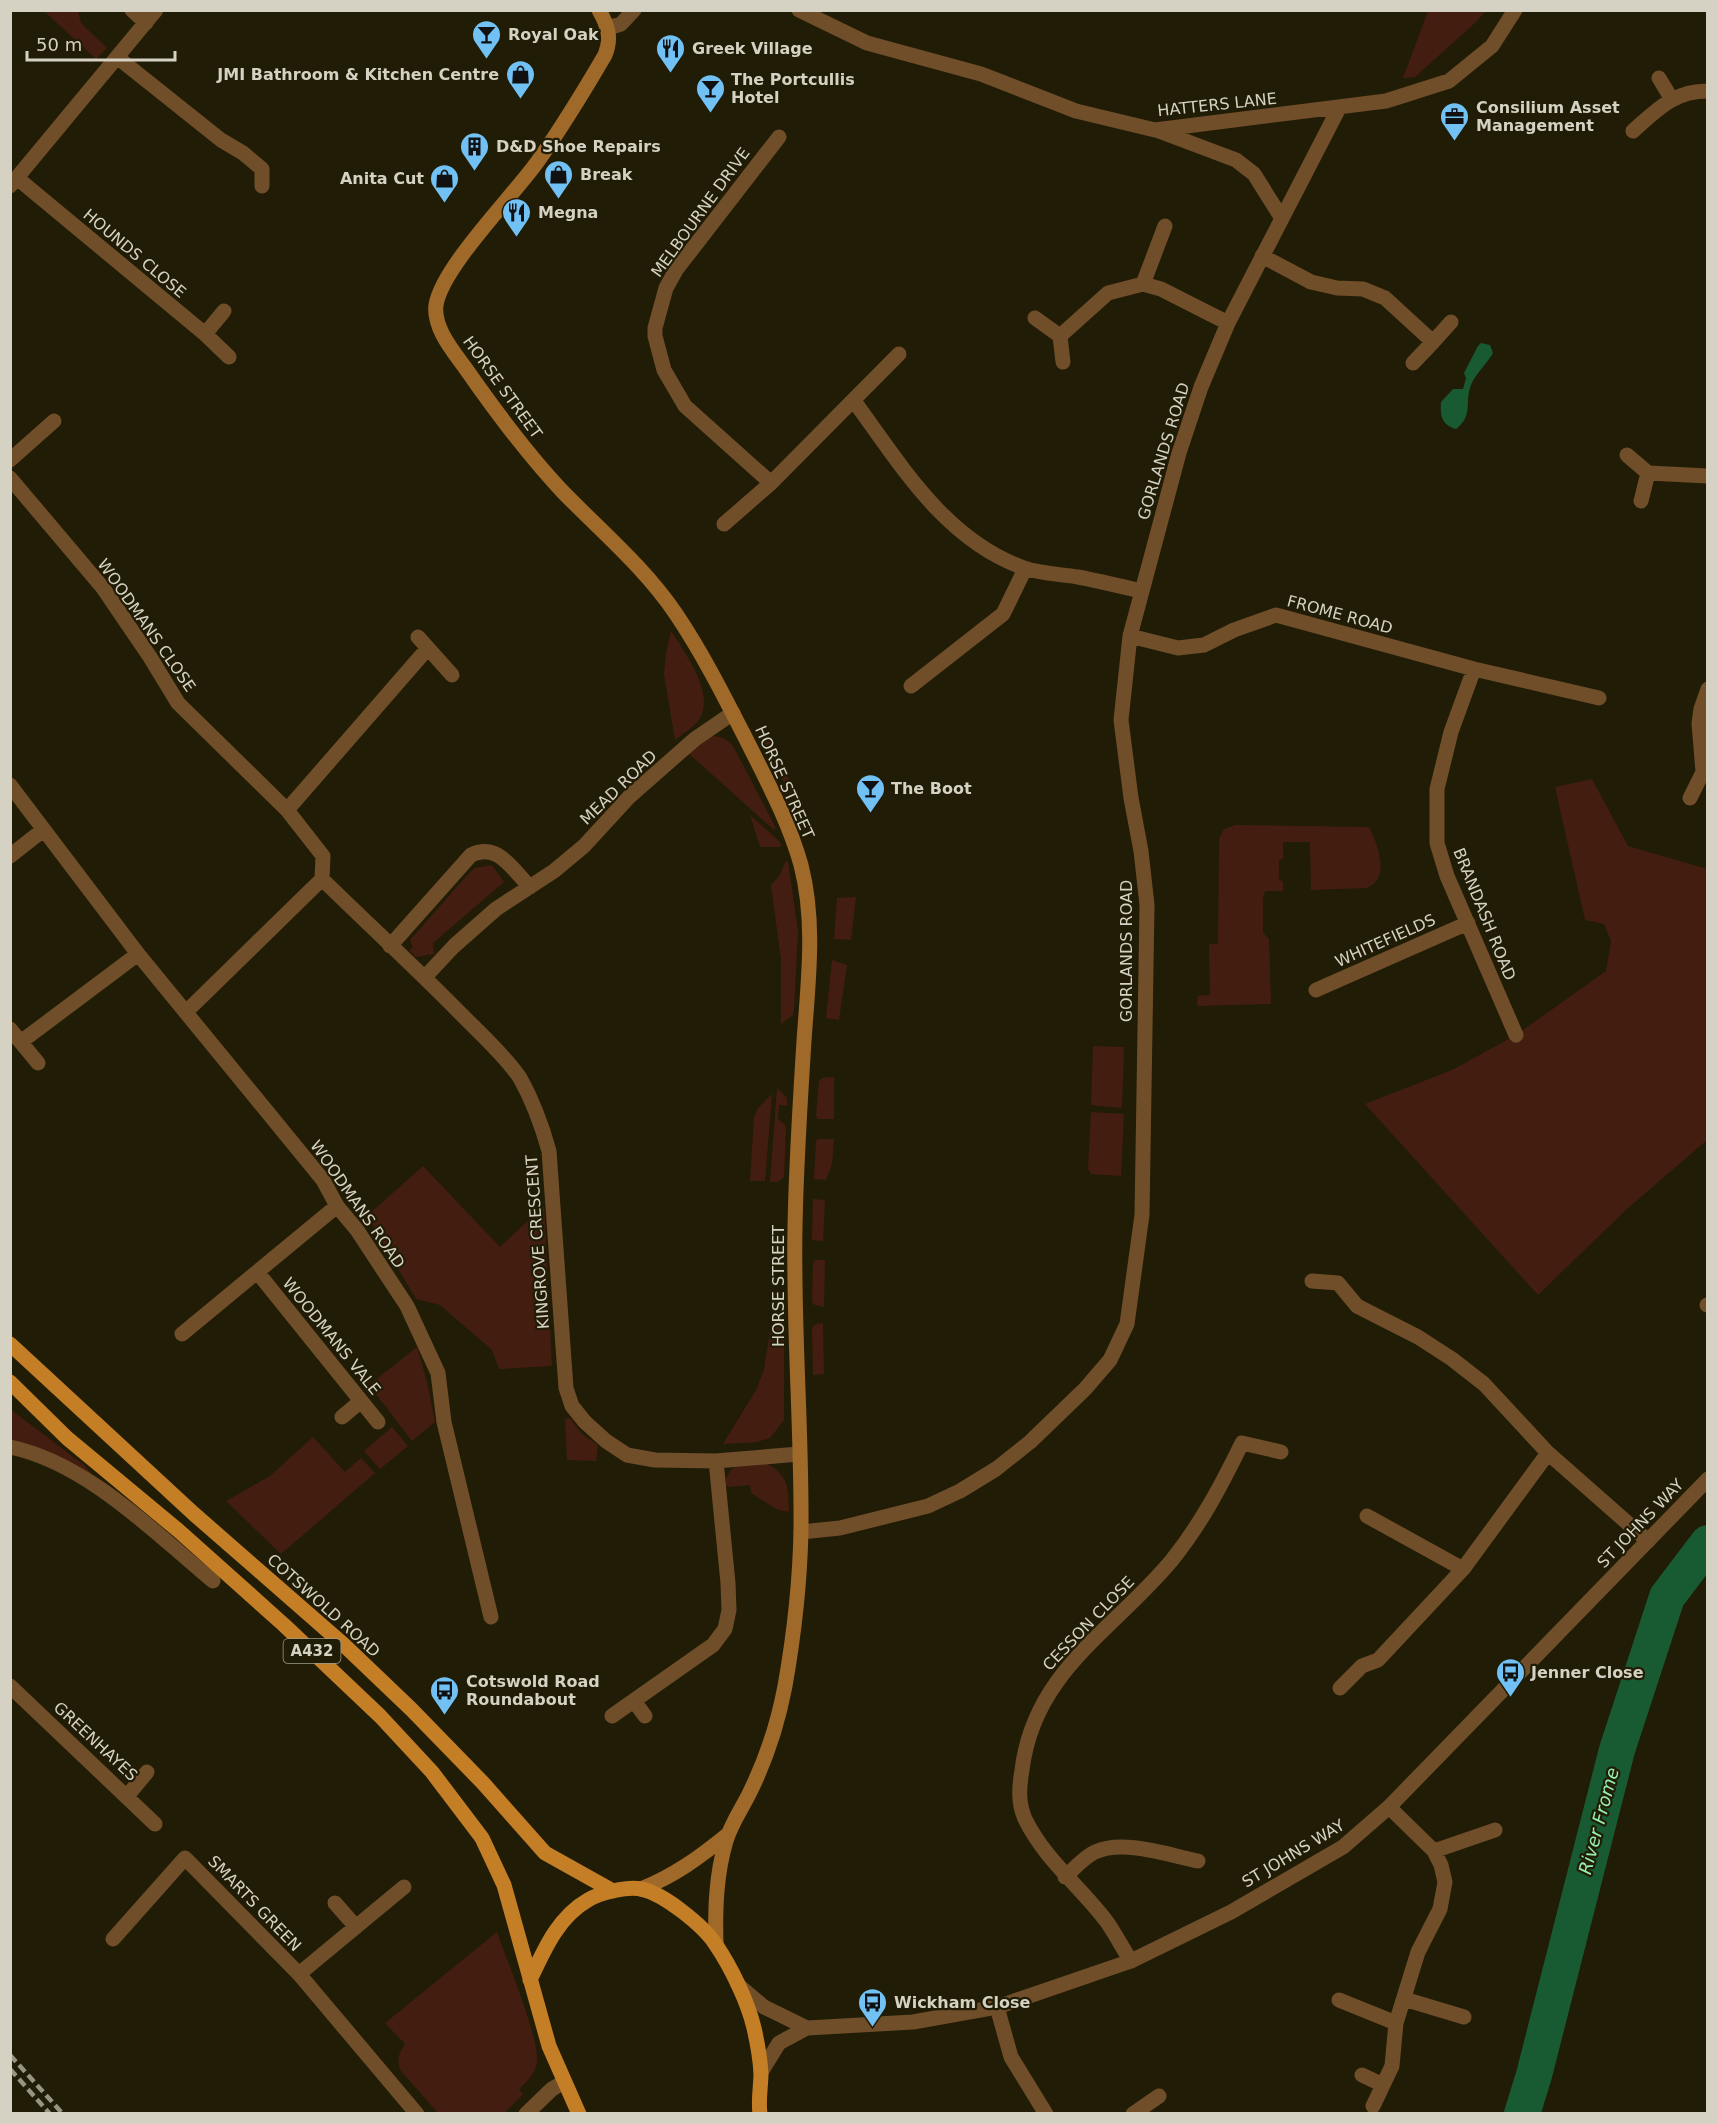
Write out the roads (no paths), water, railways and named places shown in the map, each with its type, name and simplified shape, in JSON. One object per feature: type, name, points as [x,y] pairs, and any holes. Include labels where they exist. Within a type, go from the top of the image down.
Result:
[{"type":"main road","points":[[599,10],[608,28]]},
{"type":"main road","name":"HORSE STREET","points":[[608,28],[609,46],[599,65],[541,158],[452,271],[440,292],[436,303],[436,314],[443,334],[457,356],[529,454],[650,581],[674,610],[703,656],[771,788],[800,860],[807,891],[810,934],[809,978],[800,1100],[795,1229],[801,1532],[797,1592],[779,1712],[757,1777],[728,1835],[716,1894],[716,1944]]},
{"type":"main road","name":"COTSWOLD ROAD","points":[[10,1344],[194,1514],[345,1645],[459,1758],[545,1853],[613,1891]]},
{"type":"main road","name":"A432","points":[[10,1382],[67,1438],[179,1531],[285,1625],[380,1716],[432,1772],[482,1838],[504,1885],[549,2046],[579,2114]]},
{"type":"main road","name":"HORSE STREET","points":[[641,1888],[664,1879],[691,1864],[728,1835]]},
{"type":"main road","points":[[530,1980],[549,1940],[566,1919],[588,1900],[613,1891],[641,1888],[673,1904],[696,1922],[716,1944],[738,1985],[754,2027],[761,2072],[758,2111]]},
{"type":"street","points":[[132,10],[146,23]]},
{"type":"street","points":[[14,182],[156,10]]},
{"type":"street","points":[[608,28],[621,24],[634,10]]},
{"type":"street","name":"HATTERS LANE","points":[[799,10],[867,43],[981,74],[1076,111],[1155,130],[1386,101],[1449,81],[1492,46],[1515,10]]},
{"type":"street","points":[[117,57],[221,140],[243,153],[262,169],[262,186]]},
{"type":"street","points":[[1659,78],[1671,98]]},
{"type":"street","points":[[1632,131],[1671,98],[1694,91],[1707,91]]},
{"type":"street","name":"GORLANDS ROAD","points":[[801,1532],[840,1528],[928,1506],[960,1491],[996,1469],[1030,1442],[1085,1389],[1110,1360],[1126,1323],[1143,1215],[1146,905],[1142,850],[1131,798],[1121,720],[1130,636],[1179,453],[1201,387],[1228,323],[1339,108]]},
{"type":"street","points":[[1155,130],[1236,160],[1254,174],[1281,217]]},
{"type":"street","name":"MELBOURNE DRIVE","points":[[771,483],[685,406],[664,370],[655,328],[666,288],[676,270],[779,137]]},
{"type":"street","name":"HOUNDS CLOSE","points":[[14,182],[205,334],[229,357]]},
{"type":"street","points":[[1143,284],[1165,226]]},
{"type":"street","points":[[1263,256],[1311,282],[1337,288],[1363,289],[1385,298],[1433,342]]},
{"type":"street","points":[[1060,336],[1108,293],[1143,284],[1161,289],[1228,323]]},
{"type":"street","points":[[205,334],[224,311]]},
{"type":"street","points":[[1035,318],[1060,336],[1063,362]]},
{"type":"street","points":[[1413,363],[1451,322]]},
{"type":"street","points":[[724,524],[771,483],[900,354]]},
{"type":"street","points":[[854,401],[926,499],[959,531],[984,548],[1025,569],[1080,577],[1141,591]]},
{"type":"street","points":[[10,460],[54,421]]},
{"type":"street","points":[[1627,455],[1648,473],[1707,476]]},
{"type":"street","points":[[1641,501],[1648,473]]},
{"type":"street","name":"WOODMANS CLOSE","points":[[10,478],[103,588],[178,703],[287,810],[324,856],[322,879]]},
{"type":"street","points":[[911,686],[1003,614],[1025,569]]},
{"type":"street","name":"FROME ROAD","points":[[1130,636],[1178,648],[1204,645],[1234,630],[1276,615],[1474,669],[1599,698]]},
{"type":"street","points":[[287,810],[423,643],[452,675]]},
{"type":"street","name":"BRANDASH ROAD","points":[[1474,669],[1450,732],[1437,789],[1437,843],[1447,876],[1516,1035]]},
{"type":"street","points":[[1690,798],[1703,772],[1700,723],[1701,709],[1707,689]]},
{"type":"street","name":"MEAD ROAD","points":[[425,977],[454,946],[496,909],[554,871],[584,846],[630,796],[695,739],[733,713]]},
{"type":"street","name":"WOODMANS ROAD","points":[[10,785],[138,954],[323,1179],[337,1206],[357,1230],[407,1306],[438,1372],[444,1422],[491,1617]]},
{"type":"street","points":[[10,856],[43,830]]},
{"type":"street","points":[[390,946],[471,855],[480,851],[490,851],[503,858],[530,886]]},
{"type":"street","points":[[187,1011],[322,879]]},
{"type":"street","name":"KINGROVE CRESCENT","points":[[322,879],[484,1037],[519,1077],[541,1122],[549,1151],[566,1388],[572,1406],[585,1422],[606,1441],[627,1455],[655,1460],[716,1461],[800,1455]]},
{"type":"street","name":"WHITEFIELDS","points":[[1316,990],[1468,923]]},
{"type":"street","points":[[22,1041],[138,954]]},
{"type":"street","points":[[10,1029],[38,1063]]},
{"type":"street","name":"WOODMANS VALE","points":[[182,1334],[337,1206]]},
{"type":"street","name":"WOODMANS VALE","points":[[258,1273],[378,1422]]},
{"type":"street","points":[[1312,1281],[1338,1283],[1357,1306],[1418,1337],[1452,1359],[1484,1384],[1548,1453],[1648,1541]]},
{"type":"street","points":[[342,1417],[361,1401]]},
{"type":"street","name":"CESSON CLOSE","points":[[1131,1961],[1107,1922],[1065,1877],[1024,1818],[1018,1795],[1023,1760],[1032,1728],[1046,1696],[1068,1665],[1150,1585],[1190,1536],[1222,1483],[1242,1443],[1281,1452]]},
{"type":"street","points":[[10,1447],[33,1452],[96,1484],[213,1581]]},
{"type":"street","points":[[1340,1688],[1362,1666],[1378,1660],[1463,1569],[1548,1453]]},
{"type":"street","points":[[612,1716],[713,1645],[725,1629],[729,1610],[728,1583],[716,1461]]},
{"type":"street","name":"ST JOHNS WAY","points":[[761,2072],[779,2043],[807,2028],[913,2022],[997,2007],[1131,1961],[1231,1912],[1343,1847],[1389,1807],[1707,1479]]},
{"type":"street","points":[[1367,1516],[1463,1569]]},
{"type":"street","name":"GREENHAYES","points":[[10,1686],[155,1824]]},
{"type":"street","points":[[634,1701],[645,1716]]},
{"type":"street","points":[[128,1796],[147,1772]]},
{"type":"street","points":[[1372,2106],[1392,2066],[1396,2023],[1419,1952],[1440,1909],[1445,1882],[1441,1865],[1434,1851],[1389,1807]]},
{"type":"street","points":[[1434,1851],[1495,1830]]},
{"type":"street","points":[[1065,1877],[1093,1853],[1112,1846],[1198,1861]]},
{"type":"street","name":"SMARTS GREEN","points":[[113,1939],[185,1858],[298,1974],[417,2114]]},
{"type":"street","name":"SMARTS GREEN","points":[[298,1974],[404,1887]]},
{"type":"street","points":[[335,1903],[356,1927]]},
{"type":"street","name":"ST JOHNS WAY","points":[[738,1985],[764,2007],[807,2028]]},
{"type":"street","points":[[1404,1999],[1464,2017]]},
{"type":"street","points":[[1339,2000],[1396,2023]]},
{"type":"street","points":[[997,2007],[1011,2056],[1046,2114]]},
{"type":"street","points":[[1362,2075],[1383,2085]]},
{"type":"street","points":[[526,2114],[552,2089],[564,2082]]},
{"type":"street","points":[[1133,2114],[1159,2096]]},
{"type":"waterway","name":"River Frome","points":[[1522,2114],[1617,1750],[1667,1597],[1708,1543]]},
{"type":"railway","points":[[10,2055],[63,2114]]},
{"type":"railway","points":[[10,2069],[50,2114]]},
{"type":"place","name":"Royal Oak","points":[[487,60]]},
{"type":"place","name":"Greek Village","points":[[671,74]]},
{"type":"place","name":"JMI Bathroom & Kitchen Centre","points":[[520,100]]},
{"type":"place","name":"The Portcullis Hotel","points":[[710,114]]},
{"type":"place","name":"Consilium Asset Management","points":[[1455,142]]},
{"type":"place","name":"D&D Shoe Repairs","points":[[475,172]]},
{"type":"place","name":"Break","points":[[559,200]]},
{"type":"place","name":"Anita Cut","points":[[445,204]]},
{"type":"place","name":"Megna","points":[[517,238]]},
{"type":"place","name":"The Boot","points":[[870,814]]},
{"type":"place","name":"Jenner Close","points":[[1510,1698]]},
{"type":"place","name":"Cotswold Road Roundabout","points":[[445,1716]]},
{"type":"place","name":"Wickham Close","points":[[873,2028]]}]
